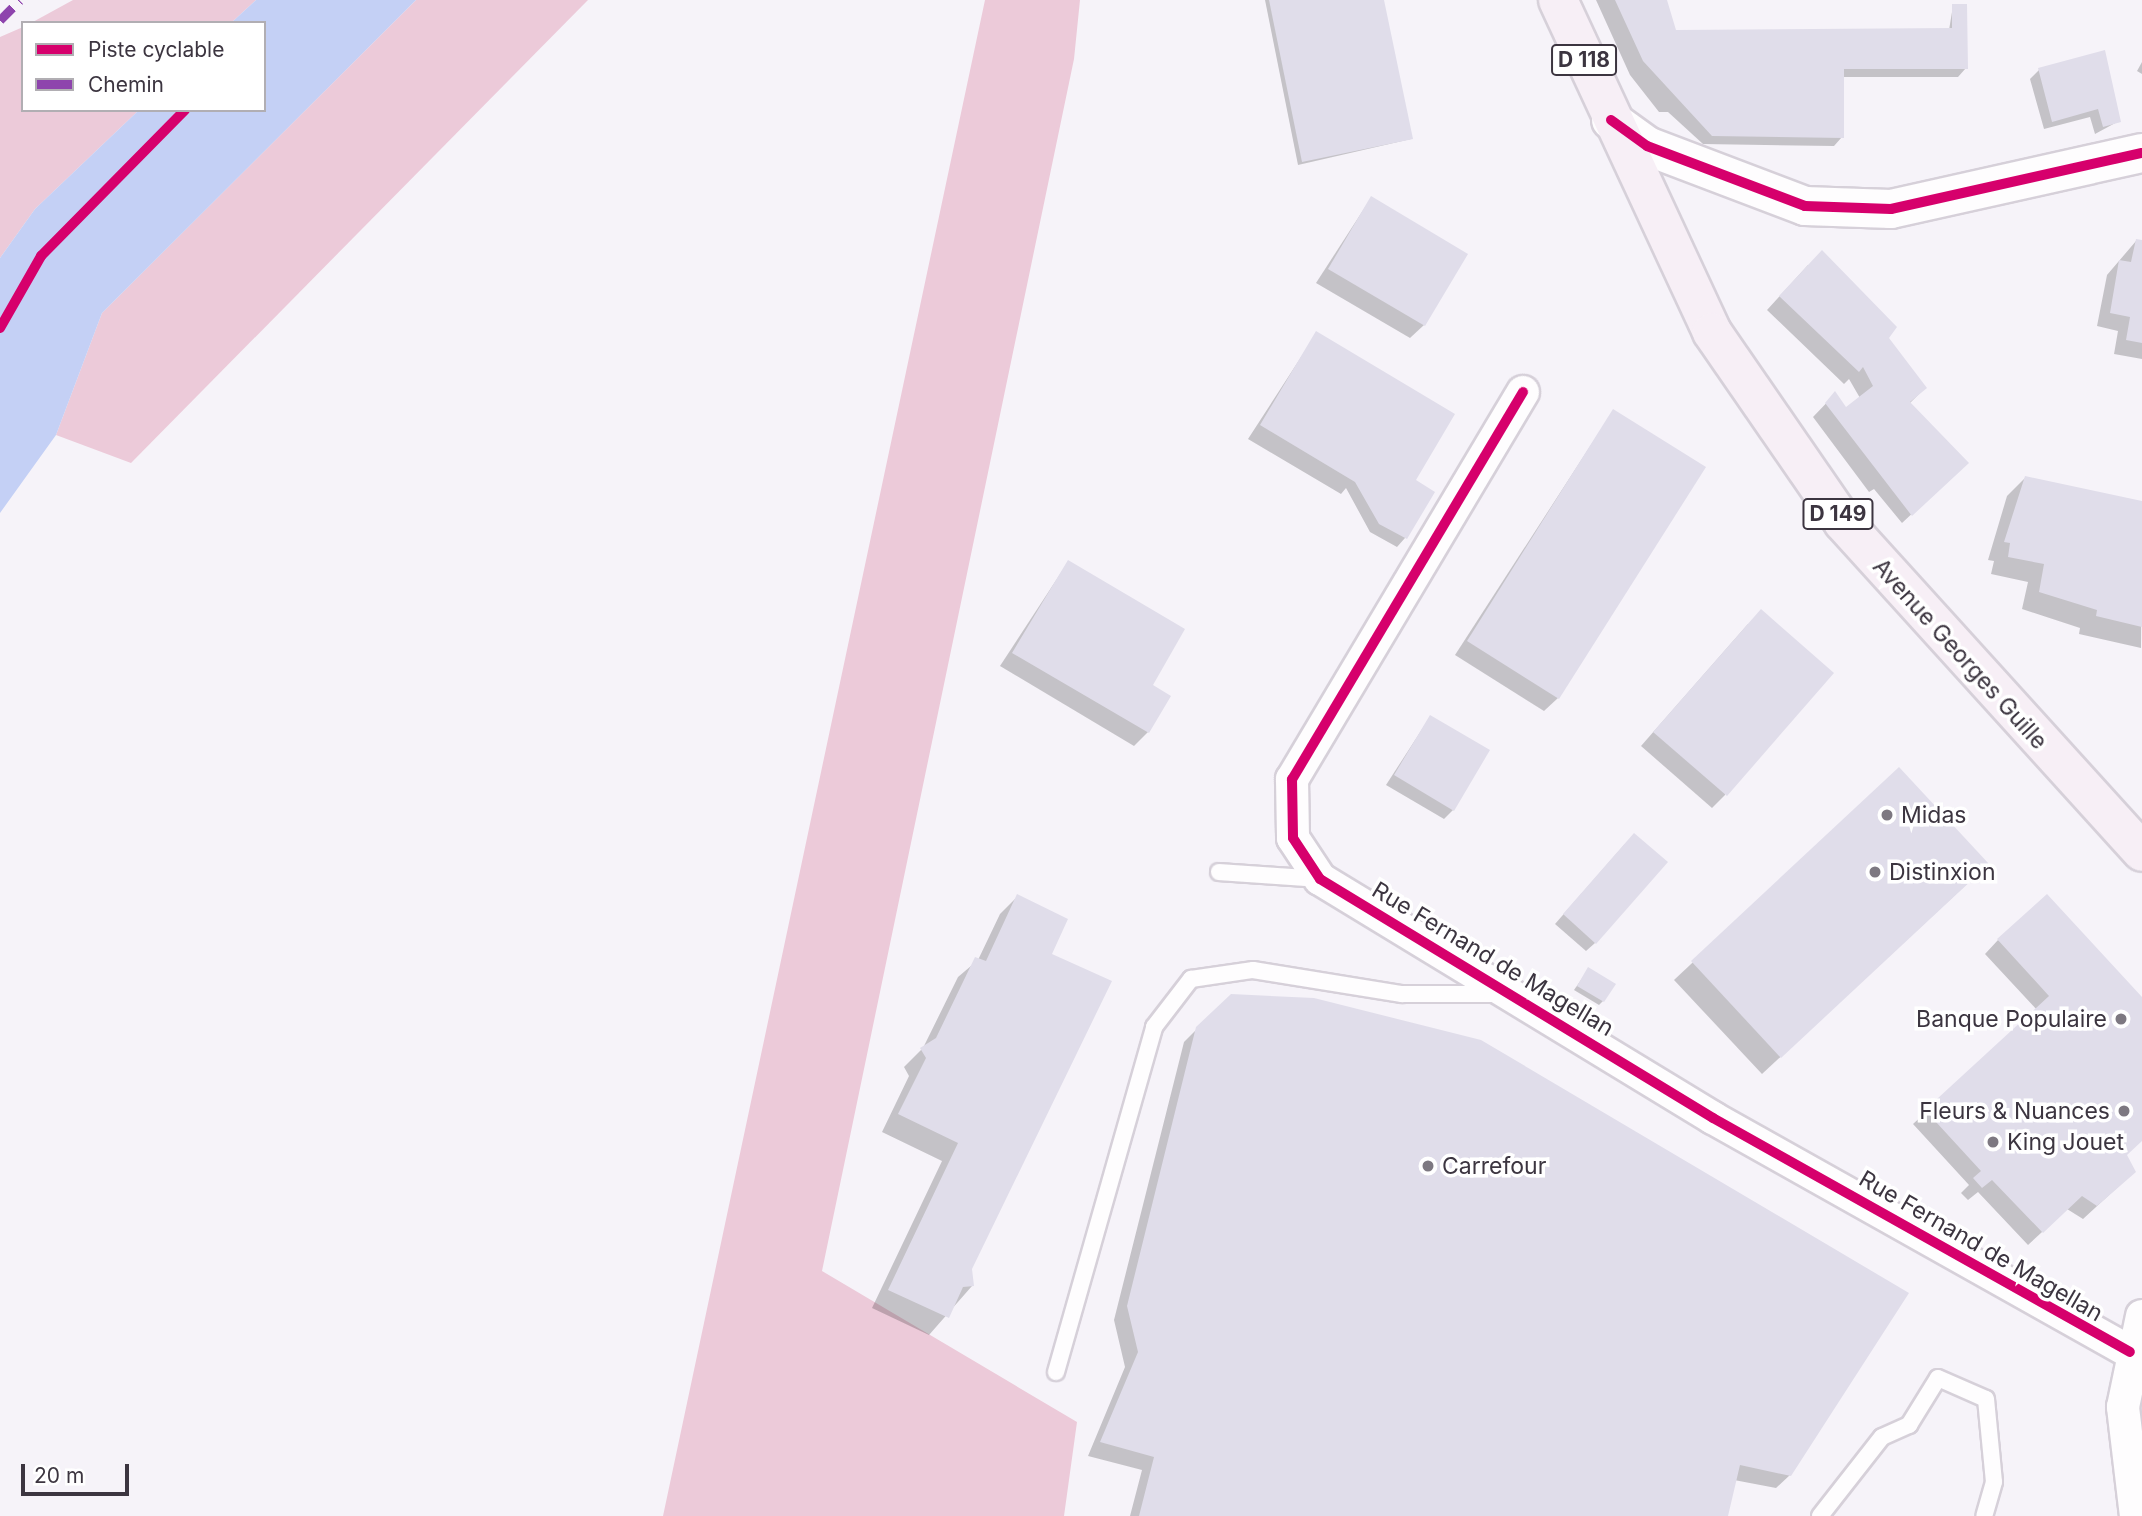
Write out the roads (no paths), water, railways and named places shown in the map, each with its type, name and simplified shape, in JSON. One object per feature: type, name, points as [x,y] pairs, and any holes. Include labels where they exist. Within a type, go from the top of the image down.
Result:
[{"type":"main road","name":"Avenue Georges Guille","points":[[1558,0],[1611,120],[1712,332],[1843,522],[2142,852]]},
{"type":"street","points":[[1611,120],[1647,146],[1805,206],[1891,209],[2142,153]]},
{"type":"street","name":"Rue Fernand de Magellan","points":[[1523,392],[1292,779],[1293,838],[1320,879],[1509,994],[2001,1284],[2130,1352]]},
{"type":"street","points":[[2136,1516],[2123,1407],[2130,1352],[2142,1316]]},
{"type":"lane","points":[[1219,872],[1320,879]]},
{"type":"lane","points":[[1056,1372],[1154,1027],[1191,979],[1253,970],[1402,994],[1509,994]]},
{"type":"lane","points":[[1820,1516],[1882,1437],[1909,1424],[1938,1378],[1986,1399],[1994,1482],[1984,1516]]},
{"type":"water","points":[[256,0],[416,0],[102,313],[56,435],[0,513],[0,258],[35,209],[137,112],[266,112],[266,21],[233,21]]},
{"type":"place","name":"Midas","points":[[1887,815]]},
{"type":"place","name":"Distinxion","points":[[1875,872]]},
{"type":"place","name":"Banque Populaire","points":[[2121,1019]]},
{"type":"place","name":"Fleurs & Nuances","points":[[2124,1111]]},
{"type":"place","name":"King Jouet","points":[[1993,1142]]},
{"type":"place","name":"Carrefour","points":[[1428,1166]]}]
